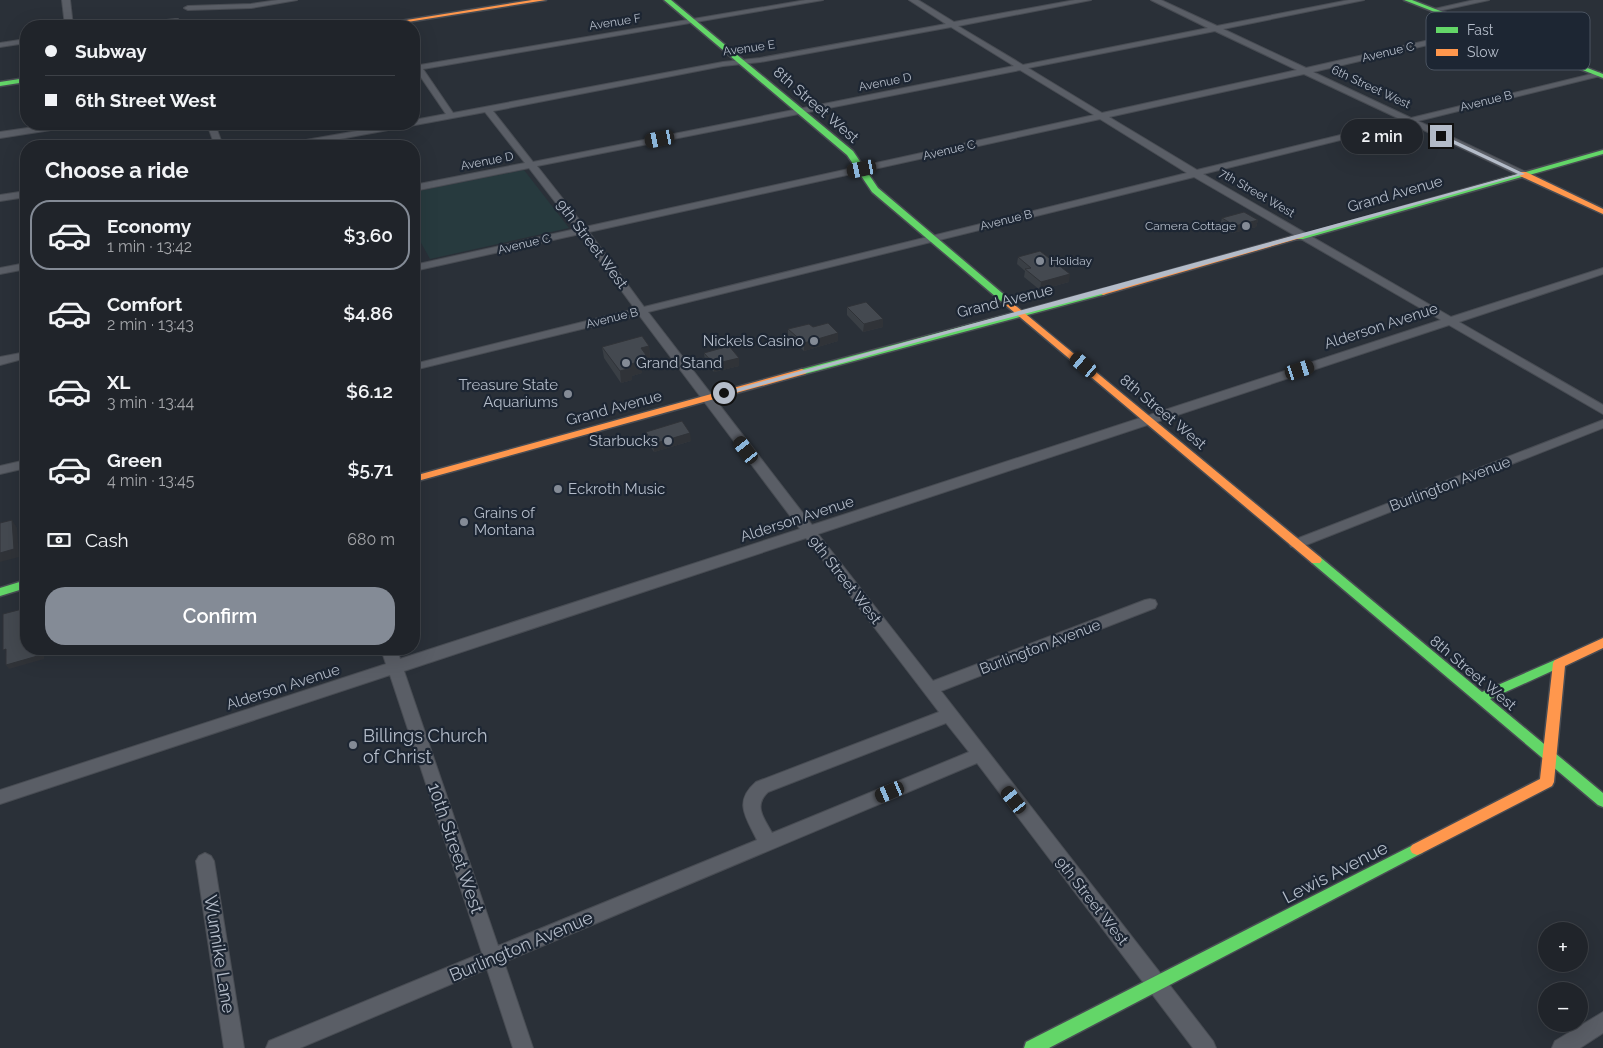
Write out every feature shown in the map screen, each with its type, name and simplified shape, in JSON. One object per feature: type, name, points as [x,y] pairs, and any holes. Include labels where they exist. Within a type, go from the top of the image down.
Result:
[{"type":"street","points":[[66,0],[69,20]]},
{"type":"street","points":[[181,0],[183,6],[188,8],[251,6],[293,0]]},
{"type":"street","points":[[420,20],[543,0]]},
{"type":"street","name":"8th Street West","points":[[667,0],[850,153],[875,190],[931,239],[1018,313],[1033,322],[1603,801]]},
{"type":"street","name":"Avenue F","points":[[420,64],[693,22],[819,0]]},
{"type":"street","name":"7th Street West","points":[[913,0],[1020,68],[1196,174],[1603,410]]},
{"type":"street","name":"Avenue E","points":[[420,122],[512,103],[1087,0]]},
{"type":"street","name":"6th Street West","points":[[1155,0],[1603,212]]},
{"type":"street","name":"Avenue D","points":[[420,187],[1360,0]]},
{"type":"street","points":[[1407,0],[1439,12]]},
{"type":"street","points":[[1434,10],[1485,0]]},
{"type":"street","points":[[178,20],[188,8]]},
{"type":"street","points":[[0,45],[20,42]]},
{"type":"street","name":"Avenue C","points":[[420,267],[1426,43]]},
{"type":"street","points":[[1587,70],[1600,75]]},
{"type":"street","points":[[420,72],[451,116]]},
{"type":"street","name":"Avenue B","points":[[420,366],[1409,120],[1600,75]]},
{"type":"street","points":[[0,84],[20,81]]},
{"type":"street","name":"9th Street West","points":[[487,109],[583,231],[808,532],[1206,1048]]},
{"type":"street","points":[[0,135],[32,130]]},
{"type":"street","name":"Avenue E","points":[[321,140],[375,130]]},
{"type":"street","name":"Grand Avenue","points":[[420,477],[1018,313],[1106,291],[1603,152]]},
{"type":"street","points":[[0,198],[20,195]]},
{"type":"street","points":[[0,271],[20,267]]},
{"type":"street","name":"Alderson Avenue","points":[[0,797],[1603,271]]},
{"type":"street","points":[[0,361],[20,356]]},
{"type":"street","name":"Burlington Avenue","points":[[1296,544],[1603,424]]},
{"type":"street","points":[[0,470],[20,465]]},
{"type":"street","points":[[0,592],[20,586]]},
{"type":"street","name":"Burlington Avenue","points":[[930,690],[1150,604]]},
{"type":"street","points":[[1480,698],[1603,643]]},
{"type":"street","name":"10th Street West","points":[[391,655],[523,1048]]},
{"type":"street","name":"Lewis Avenue","points":[[1032,1048],[1547,782],[1559,663]]},
{"type":"street","points":[[767,843],[751,808],[752,795],[762,787],[949,715]]},
{"type":"street","name":"Burlington Avenue","points":[[276,1048],[979,755]]},
{"type":"street","name":"Wunnike Lane","points":[[205,861],[234,1048]]},
{"type":"street","points":[[1562,1048],[1603,1022]]},
{"type":"green space","points":[[524,170],[569,228],[430,259],[420,241],[420,191]]},
{"type":"building","points":[[1244,212],[1258,220],[1235,226],[1222,218]]},
{"type":"building","points":[[1040,251],[1070,274],[1041,282],[1025,269],[1031,268],[1018,257]]},
{"type":"building","points":[[866,302],[883,319],[864,324],[847,307]]},
{"type":"building","points":[[828,323],[838,333],[804,343],[788,329],[809,324],[813,327]]},
{"type":"building","points":[[642,336],[649,346],[641,348],[646,355],[638,357],[641,361],[628,365],[631,368],[620,371],[602,347]]},
{"type":"building","points":[[729,346],[739,358],[714,364],[704,353]]},
{"type":"building","points":[[682,421],[690,433],[653,444],[646,432]]},
{"type":"building","points":[[12,520],[14,549],[0,553],[0,523]]},
{"type":"building","points":[[20,610],[20,655],[41,655],[6,665],[6,649],[3,650],[3,614]]},
{"type":"traffic: fast","points":[[667,0],[850,153],[875,190],[1005,300]]},
{"type":"traffic: fast","points":[[1407,0],[1438,12]]},
{"type":"traffic: fast","points":[[1588,70],[1603,76]]},
{"type":"traffic: fast","points":[[0,84],[20,81]]},
{"type":"traffic: fast","points":[[1300,237],[1603,152]]},
{"type":"traffic: fast","points":[[802,372],[1103,292]]},
{"type":"traffic: fast","points":[[1316,560],[1603,801]]},
{"type":"traffic: fast","points":[[0,592],[20,586]]},
{"type":"traffic: fast","points":[[1480,698],[1559,663]]},
{"type":"traffic: fast","points":[[1032,1048],[1417,849]]},
{"type":"traffic: slow","points":[[411,20],[543,0]]},
{"type":"traffic: slow","points":[[1523,174],[1603,212]]},
{"type":"traffic: slow","points":[[1103,292],[1300,237]]},
{"type":"traffic: slow","points":[[1005,300],[1316,560]]},
{"type":"traffic: slow","points":[[420,477],[802,372]]},
{"type":"traffic: slow","points":[[1417,849],[1547,782],[1559,663],[1603,643]]},
{"type":"place","name":"Camera Cottage","points":[[1246,226]]},
{"type":"place","name":"Holiday","points":[[1040,261]]},
{"type":"place","name":"Nickels Casino","points":[[814,341]]},
{"type":"place","name":"Grand Stand","points":[[626,363]]},
{"type":"place","name":"Treasure State Aquariums","points":[[568,394]]},
{"type":"place","name":"Starbucks","points":[[668,441]]},
{"type":"place","name":"Eckroth Music","points":[[558,489]]},
{"type":"place","name":"Grains of Montana","points":[[464,522]]},
{"type":"place","name":"Billings Church of Christ","points":[[353,745]]},
{"type":"route","points":[[724,393],[952,330],[1106,291],[1523,174],[1441,136]]}]
